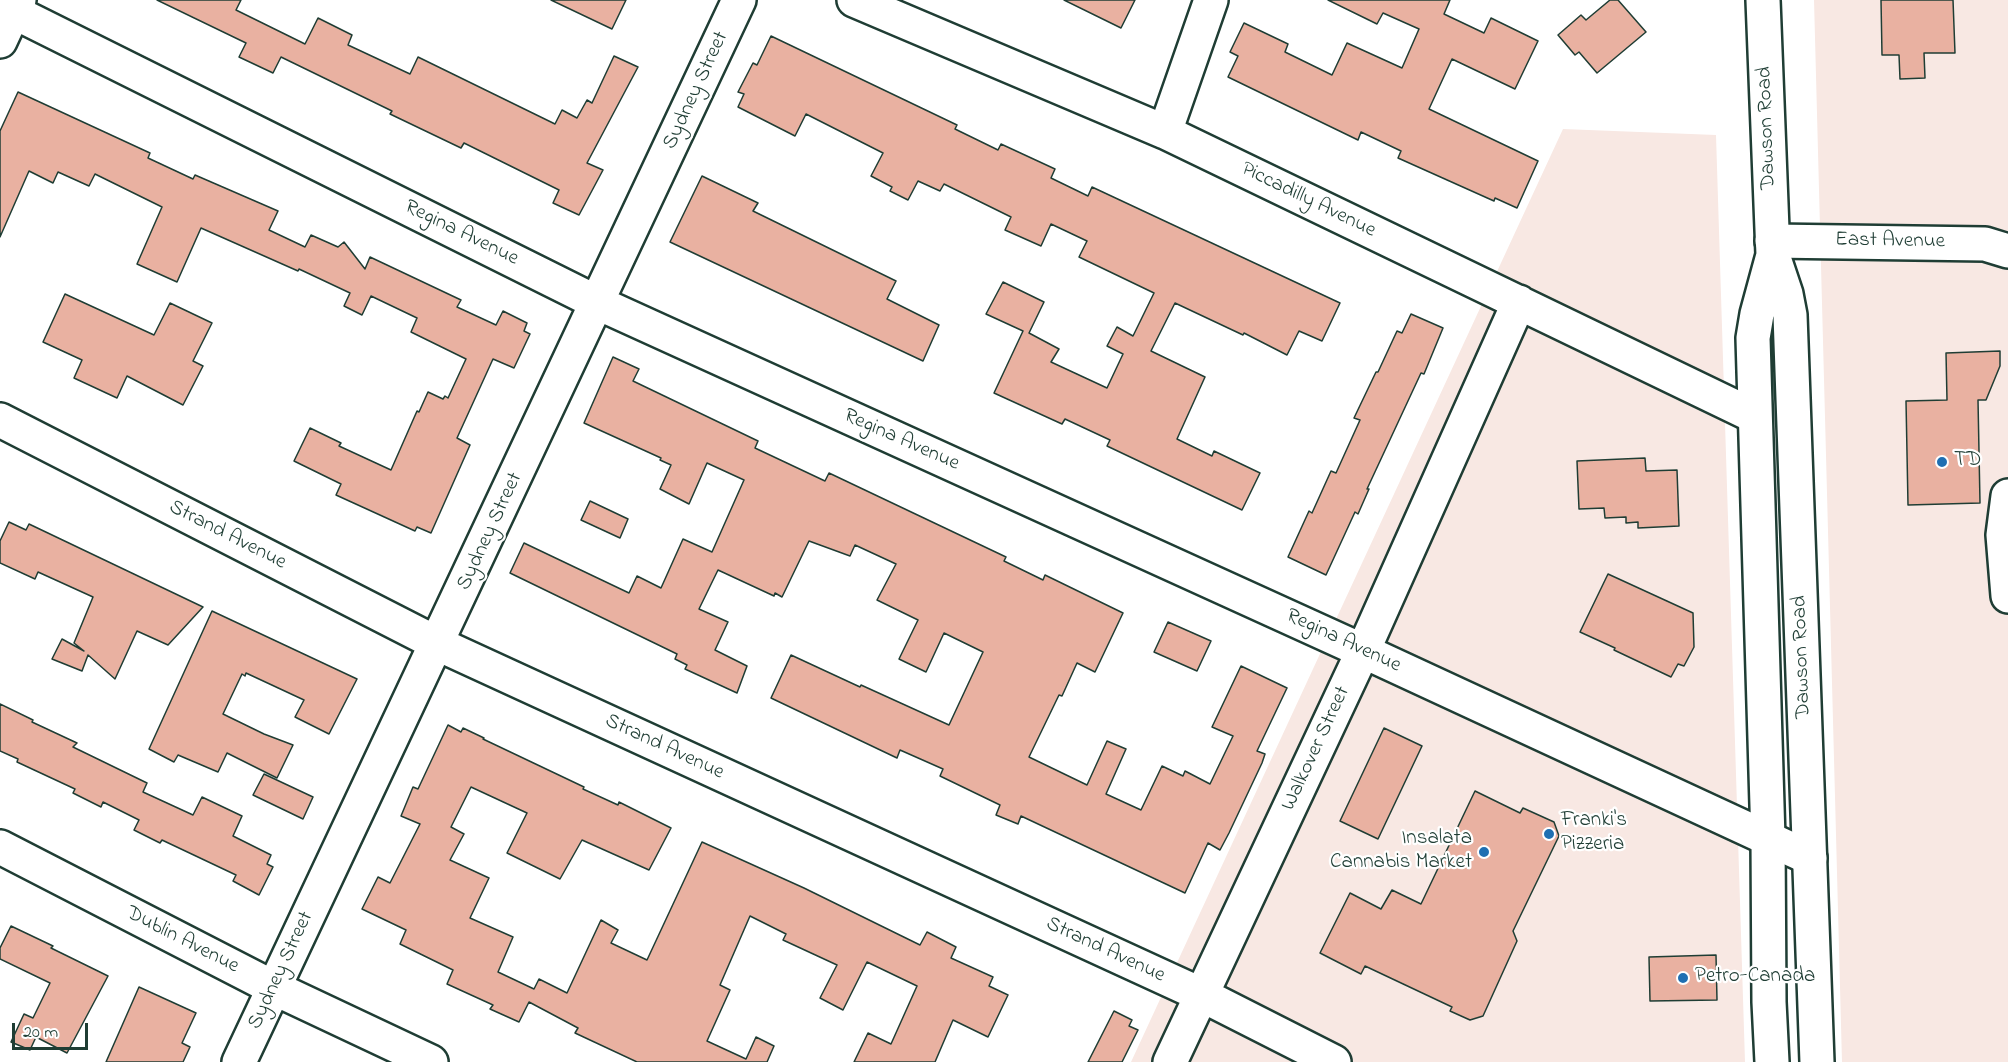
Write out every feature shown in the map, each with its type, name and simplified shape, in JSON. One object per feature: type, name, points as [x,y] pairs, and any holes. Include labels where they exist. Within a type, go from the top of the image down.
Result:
[{"type":"street","name":"Sydney Street","points":[[240,1062],[739,0]]},
{"type":"street","name":"Piccadilly Avenue","points":[[854,0],[1165,132],[1754,416]]},
{"type":"street","points":[[1165,132],[1211,0]]},
{"type":"street","name":"Dawson Road","points":[[1763,0],[1772,248],[1790,315],[1817,1062]]},
{"type":"street","name":"Regina Avenue","points":[[11,6],[598,303],[1363,651],[1810,858]]},
{"type":"street","points":[[0,41],[11,6]]},
{"type":"street","name":"East Avenue","points":[[1772,248],[1985,244],[2008,251]]},
{"type":"street","name":"Dawson Road","points":[[1772,248],[1753,338],[1768,839],[1769,1002],[1772,1062]]},
{"type":"street","name":"Walkover Street","points":[[1170,1062],[1363,651],[1519,302]]},
{"type":"street","name":"Strand Avenue","points":[[0,420],[438,644],[1202,995],[1334,1062]]},
{"type":"street","points":[[2008,496],[2003,535],[2008,596]]},
{"type":"street","name":"Dublin Avenue","points":[[0,847],[274,988],[431,1062]]},
{"type":"shaded area","points":[[1814,0],[2008,0],[2008,1062],[1842,1062]]},
{"type":"shaded area","points":[[1563,129],[1716,135],[1745,1062],[1131,1062]]},
{"type":"building","points":[[157,0],[241,0],[236,10],[305,44],[318,18],[352,35],[348,45],[410,74],[418,57],[555,124],[562,110],[577,118],[587,100],[592,103],[614,56],[638,67],[587,163],[603,170],[579,215],[553,203],[559,190],[464,143],[461,148],[390,114],[392,111],[281,57],[273,73],[239,57],[246,43]]},
{"type":"building","points":[[551,0],[626,0],[612,29]]},
{"type":"building","points":[[1064,0],[1135,0],[1121,28]]},
{"type":"building","points":[[1328,0],[1450,0],[1444,14],[1484,33],[1491,18],[1538,41],[1515,89],[1452,59],[1429,109],[1538,161],[1517,208],[1495,198],[1494,201],[1398,158],[1401,151],[1361,132],[1358,140],[1228,77],[1238,56],[1230,52],[1244,23],[1288,44],[1285,52],[1332,75],[1347,43],[1402,68],[1419,29],[1383,13],[1377,24]]},
{"type":"building","points":[[1610,0],[1618,0],[1646,32],[1597,73],[1579,52],[1575,55],[1558,35],[1581,15],[1586,20]]},
{"type":"building","points":[[1881,0],[1953,0],[1955,53],[1924,53],[1925,78],[1900,79],[1899,55],[1882,55]]},
{"type":"building","points":[[771,36],[957,125],[955,129],[998,150],[1001,144],[1055,169],[1051,178],[1088,196],[1092,187],[1340,303],[1322,341],[1299,331],[1287,355],[1244,333],[1243,335],[1175,303],[1151,351],[1205,377],[1177,439],[1212,456],[1214,451],[1260,473],[1242,510],[1107,446],[1110,440],[1065,419],[1062,424],[994,393],[1023,331],[986,314],[1003,282],[1044,302],[1029,333],[1059,349],[1051,362],[1107,388],[1123,354],[1107,346],[1117,327],[1133,336],[1154,293],[1079,257],[1087,241],[1051,224],[1041,246],[1005,230],[1011,217],[944,184],[940,191],[918,181],[908,200],[890,191],[892,187],[871,176],[883,153],[806,114],[795,136],[738,107],[744,94],[738,92],[753,63],[757,65]]},
{"type":"building","points":[[18,92],[150,153],[148,158],[193,179],[195,175],[278,211],[269,230],[305,247],[311,235],[338,247],[344,242],[365,269],[370,257],[461,300],[457,307],[496,325],[503,311],[527,323],[524,331],[530,334],[514,368],[493,359],[457,438],[470,445],[431,533],[417,527],[415,531],[336,495],[341,484],[294,461],[310,428],[341,443],[339,446],[391,470],[428,392],[443,399],[445,396],[448,398],[466,359],[411,332],[417,318],[371,296],[362,315],[344,306],[350,293],[201,228],[177,282],[137,264],[162,207],[95,174],[89,186],[58,172],[53,183],[29,171],[0,237],[0,131]]},
{"type":"building","points":[[702,176],[758,203],[753,211],[896,281],[887,299],[939,325],[923,361],[670,242]]},
{"type":"building","points":[[65,294],[154,335],[170,303],[212,323],[193,361],[203,366],[183,405],[127,376],[117,398],[74,378],[82,360],[43,342]]},
{"type":"building","points":[[1411,314],[1443,328],[1424,374],[1421,373],[1367,489],[1369,489],[1358,514],[1355,512],[1326,575],[1288,557],[1331,471],[1336,473],[1360,420],[1354,418],[1376,372],[1397,331],[1402,333]]},
{"type":"building","points":[[2000,351],[2000,366],[1986,400],[1978,400],[1980,503],[1908,505],[1906,401],[1947,400],[1946,353]]},
{"type":"building","points":[[613,357],[639,369],[633,381],[758,441],[755,448],[825,481],[829,473],[1006,557],[1004,561],[1043,580],[1045,575],[1123,613],[1095,672],[1077,663],[1029,757],[1087,785],[1107,741],[1126,749],[1106,794],[1141,810],[1162,766],[1183,776],[1185,771],[1210,784],[1233,736],[1212,727],[1241,666],[1287,688],[1257,751],[1265,754],[1262,763],[1229,833],[1220,850],[1208,843],[1185,893],[1021,816],[1018,824],[996,815],[1000,805],[940,776],[943,769],[900,750],[897,758],[771,698],[791,655],[949,725],[983,652],[944,633],[926,672],[899,659],[918,620],[877,600],[896,564],[855,545],[850,556],[809,541],[782,597],[775,593],[774,596],[718,570],[699,609],[728,622],[715,650],[747,666],[737,693],[685,669],[687,665],[675,659],[677,654],[510,573],[524,543],[629,593],[637,576],[661,588],[683,539],[712,552],[744,480],[707,463],[689,504],[660,489],[671,465],[660,460],[661,458],[584,423]]},
{"type":"building","points":[[1645,458],[1646,471],[1677,470],[1679,526],[1638,528],[1638,522],[1626,523],[1626,517],[1605,518],[1604,508],[1579,509],[1577,461]]},
{"type":"building","points":[[590,501],[628,519],[620,538],[581,520]]},
{"type":"building","points":[[9,522],[26,530],[29,524],[203,607],[168,645],[137,631],[115,679],[88,655],[82,671],[52,659],[62,639],[84,651],[74,643],[93,597],[38,572],[35,579],[0,563],[0,541]]},
{"type":"building","points":[[1608,574],[1693,613],[1694,647],[1684,666],[1678,664],[1671,677],[1580,632]]},
{"type":"building","points":[[212,611],[357,679],[329,734],[295,717],[304,700],[246,673],[245,676],[242,674],[223,714],[293,745],[277,778],[227,753],[218,772],[178,755],[174,762],[149,749]]},
{"type":"building","points":[[1168,622],[1211,641],[1197,671],[1154,652]]},
{"type":"building","points":[[0,704],[77,743],[73,747],[147,783],[143,792],[193,815],[202,797],[242,816],[233,836],[271,855],[267,864],[273,867],[259,895],[233,881],[236,875],[162,840],[160,843],[134,830],[139,820],[103,802],[101,807],[73,793],[75,789],[17,762],[18,759],[0,751]]},
{"type":"building","points":[[448,725],[461,732],[463,728],[584,787],[583,789],[618,805],[619,802],[671,828],[649,870],[582,840],[560,879],[507,853],[527,813],[471,787],[451,827],[464,834],[450,860],[489,878],[470,918],[513,937],[498,972],[534,989],[539,979],[567,993],[601,920],[618,930],[611,943],[647,960],[702,842],[804,888],[920,945],[927,932],[956,947],[951,958],[993,977],[989,986],[1008,995],[988,1037],[953,1020],[935,1062],[854,1062],[868,1033],[891,1044],[917,986],[867,962],[843,1010],[820,998],[837,965],[783,940],[786,934],[750,916],[720,985],[730,990],[707,1041],[746,1059],[756,1037],[774,1046],[767,1062],[637,1062],[575,1033],[578,1028],[529,1002],[519,1022],[490,1009],[493,1005],[447,984],[453,970],[400,944],[406,930],[362,909],[378,877],[390,883],[420,824],[401,816],[413,787],[418,789]]},
{"type":"building","points":[[1384,728],[1422,746],[1378,839],[1340,821]]},
{"type":"building","points":[[264,774],[313,797],[303,819],[253,795]]},
{"type":"building","points":[[1475,791],[1520,813],[1523,808],[1554,822],[1559,836],[1513,931],[1517,941],[1483,1016],[1470,1020],[1450,1011],[1452,1007],[1365,966],[1361,974],[1320,953],[1350,893],[1381,909],[1392,890],[1421,904]]},
{"type":"building","points":[[11,926],[108,976],[67,1053],[36,1037],[30,1050],[11,1042],[24,1014],[33,1018],[50,983],[0,959],[0,948]]},
{"type":"building","name":"Petro-Canada","points":[[1716,955],[1717,1000],[1650,1001],[1649,957]]},
{"type":"building","points":[[139,987],[196,1013],[182,1043],[190,1047],[183,1062],[106,1062]]},
{"type":"building","points":[[1114,1011],[1132,1020],[1129,1026],[1138,1030],[1122,1062],[1088,1062]]},
{"type":"place","name":"TD","points":[[1942,462]]},
{"type":"place","name":"Franki's Pizzeria","points":[[1549,834]]},
{"type":"place","name":"Insalata Cannabis Market","points":[[1484,852]]},
{"type":"place","name":"Petro-Canada","points":[[1683,978]]}]
